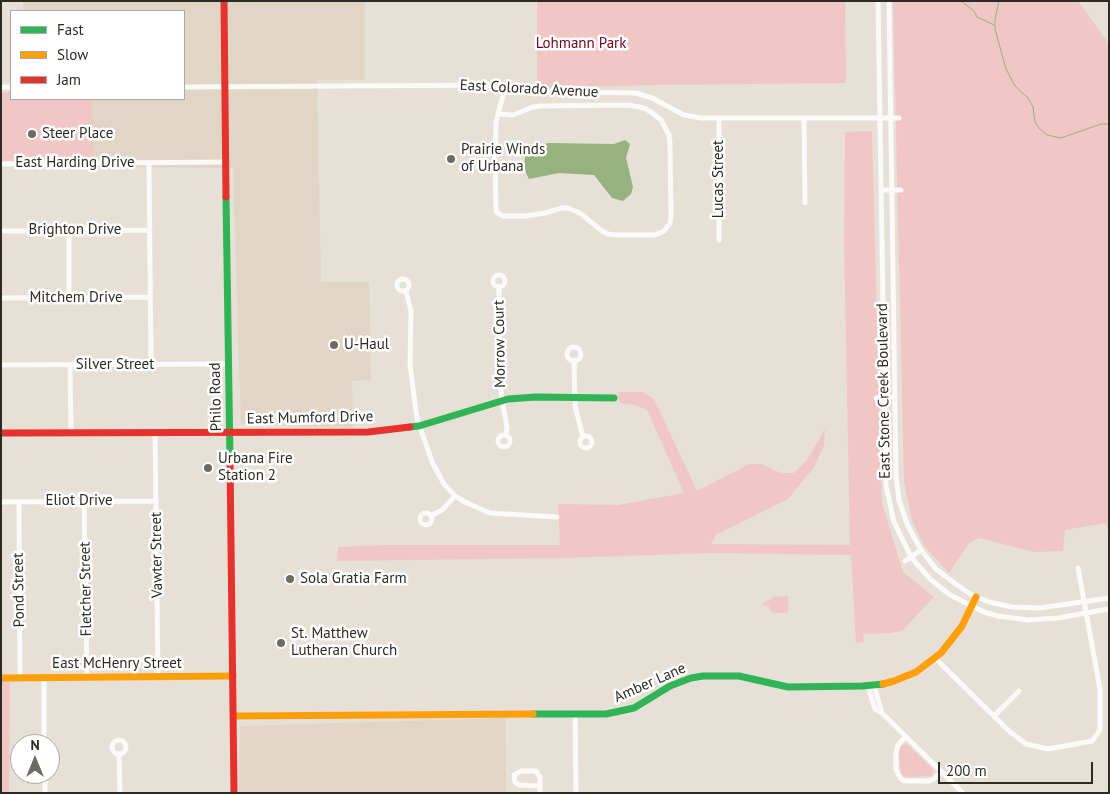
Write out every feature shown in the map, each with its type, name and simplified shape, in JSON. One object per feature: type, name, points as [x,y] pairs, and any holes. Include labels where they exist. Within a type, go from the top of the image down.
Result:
[{"type":"street","name":"Philo Road","points":[[224,1],[234,793]]},
{"type":"street","name":"East Stone Creek Boulevard","points":[[878,1],[887,498],[900,538],[911,557],[930,579],[941,588],[971,606],[998,616],[1026,620],[1043,619],[1109,609]]},
{"type":"street","name":"East Stone Creek Boulevard","points":[[889,1],[896,476],[899,500],[907,524],[927,559],[946,578],[976,597],[994,604],[1026,608],[1052,607],[1109,598]]},
{"type":"street","name":"East Colorado Avenue","points":[[185,86],[506,85],[530,91],[546,92],[636,93],[652,98],[692,117],[899,118]]},
{"type":"street","points":[[498,114],[513,115],[540,106],[628,105],[644,108],[657,116],[665,126],[670,144],[670,218],[666,229],[660,234],[655,235],[615,236],[602,231],[580,213],[568,208],[535,215],[510,216],[499,214],[495,210],[496,123],[498,114],[506,85]]},
{"type":"street","name":"Lucas Street","points":[[719,240],[720,118]]},
{"type":"street","points":[[804,119],[804,203]]},
{"type":"street","name":"East Harding Drive","points":[[1,164],[226,162]]},
{"type":"street","points":[[149,163],[151,365]]},
{"type":"street","points":[[881,190],[901,190]]},
{"type":"street","points":[[69,230],[69,298]]},
{"type":"street","name":"Brighton Drive","points":[[1,231],[149,230]]},
{"type":"street","name":"Morrow Court","points":[[499,287],[499,373],[507,427],[506,435]]},
{"type":"street","points":[[406,290],[411,312],[410,372],[419,426],[437,473],[456,496],[469,505],[490,513],[557,517]]},
{"type":"street","name":"Mitchem Drive","points":[[1,298],[150,297]]},
{"type":"street","points":[[574,360],[574,397],[577,418],[583,437]]},
{"type":"street","name":"Silver Street","points":[[1,365],[229,364]]},
{"type":"street","points":[[70,365],[71,433]]},
{"type":"street","name":"East Mumford Drive","points":[[1,434],[368,432],[419,426],[502,400],[528,397],[614,398]]},
{"type":"street","points":[[876,398],[895,397]]},
{"type":"street","name":"Vawter Street","points":[[155,432],[158,677]]},
{"type":"street","points":[[431,516],[442,510],[456,496]]},
{"type":"street","name":"Fletcher Street","points":[[84,501],[87,678]]},
{"type":"street","name":"Eliot Drive","points":[[1,502],[156,501]]},
{"type":"street","name":"Pond Street","points":[[19,502],[20,678]]},
{"type":"street","points":[[905,561],[921,550]]},
{"type":"street","points":[[935,658],[1019,740],[1026,744],[1040,748],[1054,748],[1086,743],[1094,738],[1098,734],[1100,725],[1100,689],[1078,568]]},
{"type":"street","name":"Amber Lane","points":[[234,716],[606,714],[625,711],[644,703],[670,686],[684,680],[703,676],[739,676],[786,687],[871,686],[906,677],[935,658],[946,648],[958,632],[976,597]]},
{"type":"street","name":"East McHenry Street","points":[[1,678],[233,676]]},
{"type":"street","points":[[44,678],[44,734]]},
{"type":"street","points":[[871,686],[875,708],[962,793]]},
{"type":"street","points":[[994,716],[1019,691]]},
{"type":"street","points":[[575,714],[576,793]]},
{"type":"street","points":[[905,737],[898,745],[896,753],[896,769],[900,778],[904,780],[929,781],[941,772]]},
{"type":"street","points":[[119,754],[120,793]]},
{"type":"street","points":[[540,786],[519,785],[515,782],[514,775],[521,771],[536,771],[540,777],[540,786],[540,793]]},
{"type":"shaded area","points":[[23,1],[365,1],[365,80],[317,80],[321,282],[369,282],[371,380],[352,381],[353,428],[241,424],[233,168],[92,167],[91,100],[185,100],[185,10],[23,10]]},
{"type":"shaded area","points":[[625,140],[630,144],[626,158],[633,187],[631,194],[623,201],[612,198],[594,175],[559,173],[529,179],[526,173],[524,164],[526,151],[534,146],[549,143],[614,144]]},
{"type":"shaded area","points":[[505,718],[506,793],[239,793],[240,726]]},
{"type":"green space","name":"Lohmann Park","points":[[537,1],[845,1],[846,83],[537,88]]},
{"type":"green space","points":[[893,1],[1078,1],[1109,44],[1109,536],[1106,523],[1065,530],[1063,551],[1034,552],[980,538],[969,543],[949,573],[925,547],[912,521],[904,481]]},
{"type":"green space","points":[[1,92],[10,92],[10,100],[92,100],[93,156],[89,160],[1,161]]},
{"type":"green space","points":[[872,131],[882,503],[903,572],[934,597],[902,631],[863,634],[864,642],[856,643],[851,555],[712,553],[563,558],[337,561],[338,547],[384,545],[560,545],[558,504],[618,505],[684,493],[647,410],[636,405],[620,403],[617,392],[643,392],[654,399],[697,491],[749,464],[761,464],[781,473],[794,473],[807,460],[825,429],[824,446],[814,467],[788,499],[716,535],[711,544],[850,545],[844,242],[845,132]]},
{"type":"green space","points":[[788,596],[789,608],[787,613],[774,613],[769,609],[769,606],[761,605],[773,597]]},
{"type":"green space","points":[[1,681],[10,681],[9,793],[1,793]]},
{"type":"green space","points":[[905,744],[932,768],[931,776],[907,777],[901,774],[899,752],[900,747]]},
{"type":"waterway","points":[[961,1],[974,11],[977,17],[994,25]]},
{"type":"waterway","points":[[999,1],[995,29],[1006,69],[1015,86],[1028,98],[1033,107],[1035,122],[1039,128],[1047,135],[1061,138],[1101,124],[1109,124]]},
{"type":"traffic: fast","points":[[226,197],[230,461]]},
{"type":"traffic: fast","points":[[410,427],[419,426],[508,399],[536,397],[614,398]]},
{"type":"traffic: fast","points":[[533,714],[606,714],[634,708],[670,686],[691,678],[703,676],[739,676],[788,687],[883,684]]},
{"type":"traffic: slow","points":[[883,684],[916,672],[941,653],[962,626],[976,597]]},
{"type":"traffic: slow","points":[[1,678],[233,676]]},
{"type":"traffic: slow","points":[[234,716],[533,714]]},
{"type":"traffic: jam","points":[[224,1],[226,197]]},
{"type":"traffic: jam","points":[[1,433],[368,432],[410,427]]},
{"type":"traffic: jam","points":[[230,461],[234,793]]},
{"type":"place","name":"Steer Place","points":[[32,134]]},
{"type":"place","name":"Prairie Winds of Urbana","points":[[451,159]]},
{"type":"place","name":"U-Haul","points":[[334,345]]},
{"type":"place","name":"Urbana Fire Station 2","points":[[208,468]]},
{"type":"place","name":"Sola Gratia Farm","points":[[290,579]]},
{"type":"place","name":"St. Matthew Lutheran Church","points":[[281,643]]}]
